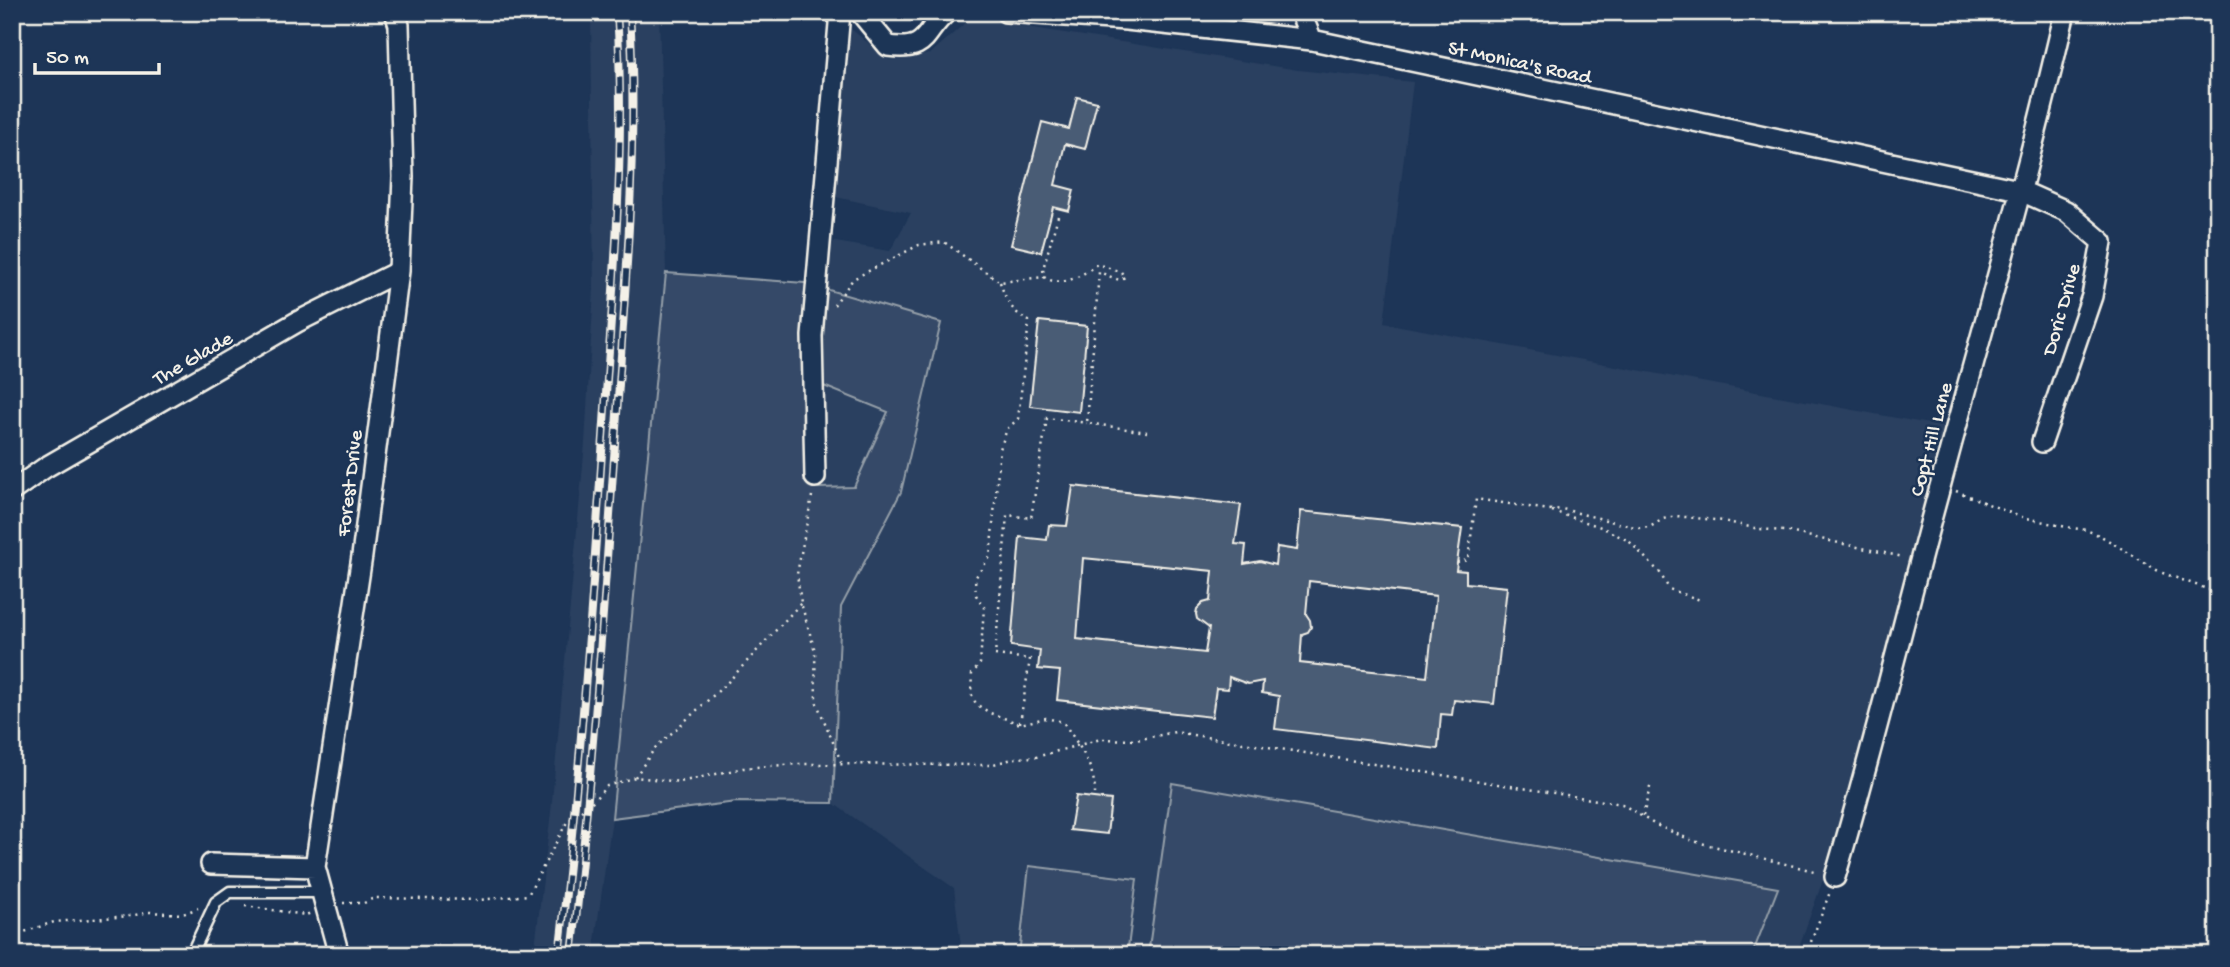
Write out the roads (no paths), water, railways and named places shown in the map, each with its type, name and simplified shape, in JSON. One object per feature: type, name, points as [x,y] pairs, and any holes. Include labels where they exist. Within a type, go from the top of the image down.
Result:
[{"type":"street","name":"Forest Drive","points":[[339,955],[315,867],[362,556],[399,271],[402,177],[398,25],[394,12]]},
{"type":"street","points":[[815,477],[811,336],[840,12]]},
{"type":"street","points":[[860,12],[888,46],[901,48],[915,46],[931,33],[947,12]]},
{"type":"street","name":"St Monica's Road","points":[[1006,12],[1125,20],[1312,40],[2019,190]]},
{"type":"street","points":[[1300,12],[1312,40]]},
{"type":"street","name":"Copt Hill Lane","points":[[1835,877],[2019,190],[2039,125],[2065,12]]},
{"type":"street","name":"Doric Drive","points":[[2019,190],[2066,211],[2102,242],[2092,296],[2042,442]]},
{"type":"street","name":"The Glade","points":[[12,491],[46,467],[297,322],[399,271]]},
{"type":"street","points":[[211,864],[315,867]]},
{"type":"lane","points":[[191,955],[216,902],[230,892],[323,892]]},
{"type":"railway","points":[[559,955],[585,689],[614,269],[620,115],[617,12]]},
{"type":"railway","points":[[572,955],[597,692],[626,273],[632,117],[630,12]]}]
